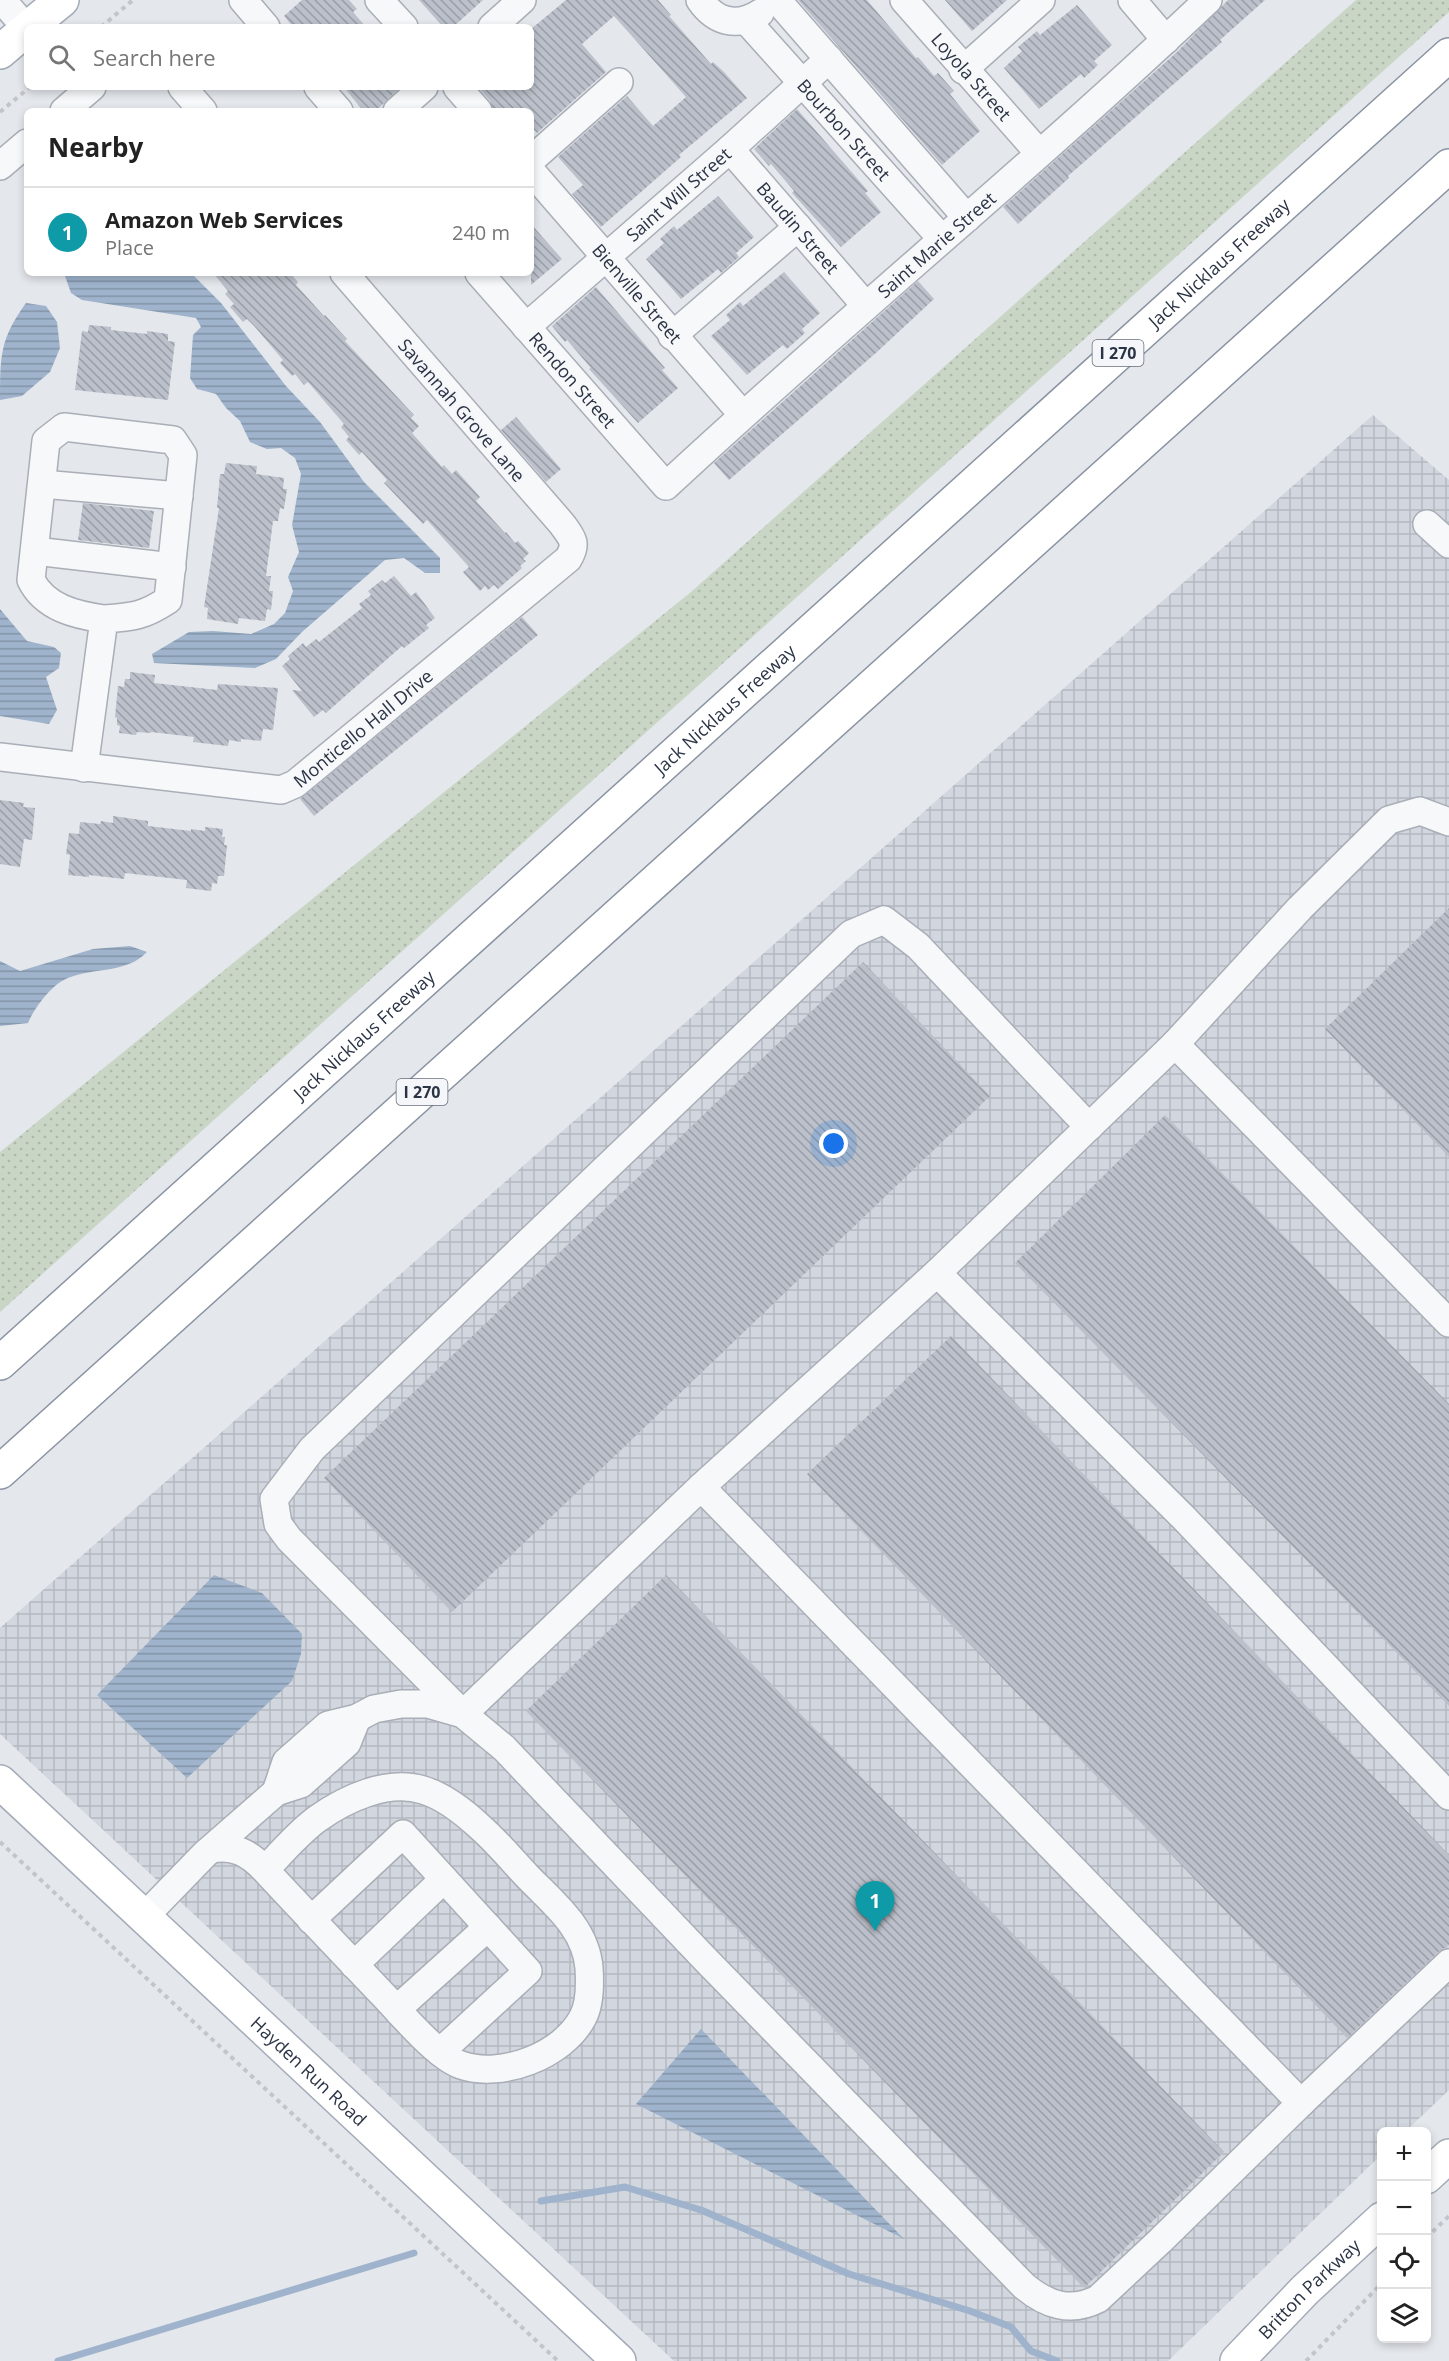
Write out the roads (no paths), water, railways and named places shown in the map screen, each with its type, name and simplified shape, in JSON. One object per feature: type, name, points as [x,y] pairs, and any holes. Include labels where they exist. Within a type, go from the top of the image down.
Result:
[{"type":"main road","points":[[33,24],[62,0]]},
{"type":"main road","points":[[0,52],[24,31]]},
{"type":"main road","name":"Jack Nicklaus Freeway","points":[[0,1363],[1449,55]]},
{"type":"main road","name":"I 270","points":[[0,1472],[1449,166]]},
{"type":"main road","name":"Hayden Run Road","points":[[0,1782],[619,2361]]},
{"type":"main road","points":[[1431,2172],[1449,2156]]},
{"type":"main road","name":"Britton Parkway","points":[[1237,2361],[1305,2290],[1377,2224]]},
{"type":"street","points":[[2,0],[24,24]]},
{"type":"street","points":[[243,0],[263,24]]},
{"type":"street","points":[[379,0],[401,24]]},
{"type":"street","points":[[495,24],[522,0]]},
{"type":"street","points":[[700,0],[707,11],[719,19],[732,22],[746,21],[759,14],[769,0]]},
{"type":"street","name":"Bourbon Street","points":[[777,0],[967,218]]},
{"type":"street","name":"Loyola Street","points":[[904,0],[963,70],[1039,153]]},
{"type":"street","points":[[963,70],[1041,0]]},
{"type":"street","points":[[1132,0],[1166,40]]},
{"type":"street","name":"Saint Marie Street","points":[[666,486],[1208,0]]},
{"type":"street","name":"Bourbon Street","points":[[746,21],[942,239]]},
{"type":"street","name":"Saint Will Street","points":[[526,327],[730,149],[829,59]]},
{"type":"street","points":[[534,157],[619,82]]},
{"type":"street","points":[[68,108],[88,90]]},
{"type":"street","points":[[185,90],[200,108]]},
{"type":"street","points":[[321,90],[336,108]]},
{"type":"street","points":[[400,108],[421,90]]},
{"type":"street","points":[[460,90],[475,108]]},
{"type":"street","points":[[0,166],[24,146]]},
{"type":"street","name":"Baudin Street","points":[[730,149],[866,306]]},
{"type":"street","name":"Bienville Street","points":[[534,174],[743,415]]},
{"type":"street","points":[[672,336],[798,227]]},
{"type":"street","name":"Savannah Grove Lane","points":[[347,276],[562,524],[573,540],[574,550]]},
{"type":"street","name":"Rendon Street","points":[[482,276],[666,486]]},
{"type":"street","points":[[64,427],[173,440],[183,455],[179,496],[168,600],[153,610],[133,617],[104,619],[76,615],[51,603],[36,591],[31,580],[46,441],[64,427]]},
{"type":"street","points":[[42,484],[179,496]]},
{"type":"street","points":[[1427,524],[1449,544]]},
{"type":"street","name":"Monticello Hall Drive","points":[[0,757],[280,790],[295,784],[568,559],[574,550]]},
{"type":"street","points":[[35,551],[172,567]]},
{"type":"street","points":[[84,768],[104,619]]},
{"type":"street","points":[[464,1714],[701,1487],[937,1273],[1174,1044],[1300,908],[1389,820],[1420,811],[1449,822]]},
{"type":"street","points":[[1089,1126],[918,946],[884,920],[850,934],[312,1449],[274,1499],[278,1524],[289,1539],[464,1714],[504,1748],[1024,2286],[1040,2299],[1057,2306],[1087,2304],[1098,2299],[1449,1964]]},
{"type":"street","points":[[1174,1044],[1449,1323]]},
{"type":"street","points":[[937,1273],[1183,1517],[1449,1796]]},
{"type":"street","points":[[701,1487],[1301,2103]]},
{"type":"street","points":[[144,1917],[212,1849],[276,1792],[301,1784],[347,1743],[357,1718],[374,1709],[401,1704],[428,1704],[464,1714]]},
{"type":"street","points":[[212,1849],[226,1846],[243,1852],[265,1870],[397,2009],[440,2052],[460,2065],[488,2071],[510,2068],[533,2060],[570,2035],[583,2017],[588,1997],[589,1967],[584,1944],[569,1919],[480,1827],[463,1813],[422,1790],[381,1788],[333,1809],[315,1820],[265,1870]]},
{"type":"street","points":[[311,1920],[403,1834],[528,1971],[440,2052]]},
{"type":"street","points":[[354,1965],[444,1879]]},
{"type":"street","points":[[397,2009],[488,1927]]},
{"type":"water","points":[[65,276],[194,276],[221,303],[286,386],[320,422],[364,482],[440,558],[440,573],[425,573],[404,558],[385,560],[302,632],[276,659],[255,668],[154,663],[152,654],[189,632],[251,634],[274,624],[285,613],[293,591],[288,577],[299,552],[292,525],[301,474],[295,458],[281,448],[267,449],[250,442],[240,421],[226,408],[216,394],[197,389],[190,378],[193,335],[201,327],[196,318],[82,300],[71,293]]},
{"type":"water","points":[[26,303],[46,306],[57,322],[60,348],[50,372],[22,396],[0,400],[3,348],[11,327]]},
{"type":"water","points":[[0,609],[27,641],[54,647],[61,653],[59,668],[46,677],[57,710],[49,724],[0,716]]},
{"type":"water","points":[[130,946],[147,952],[129,964],[78,975],[62,981],[45,997],[28,1023],[0,1026],[0,961],[20,971],[93,949]]},
{"type":"water","points":[[214,1575],[262,1593],[302,1634],[301,1654],[292,1681],[187,1778],[97,1695]]},
{"type":"water","points":[[701,2029],[904,2239],[636,2104]]},
{"type":"waterway","points":[[541,2201],[625,2187],[701,2210],[849,2274],[970,2311],[1011,2327],[1031,2351],[1057,2361]]},
{"type":"waterway","points":[[58,2361],[414,2253]]},
{"type":"place","name":"Amazon Web Services","points":[[875,1931]]}]
